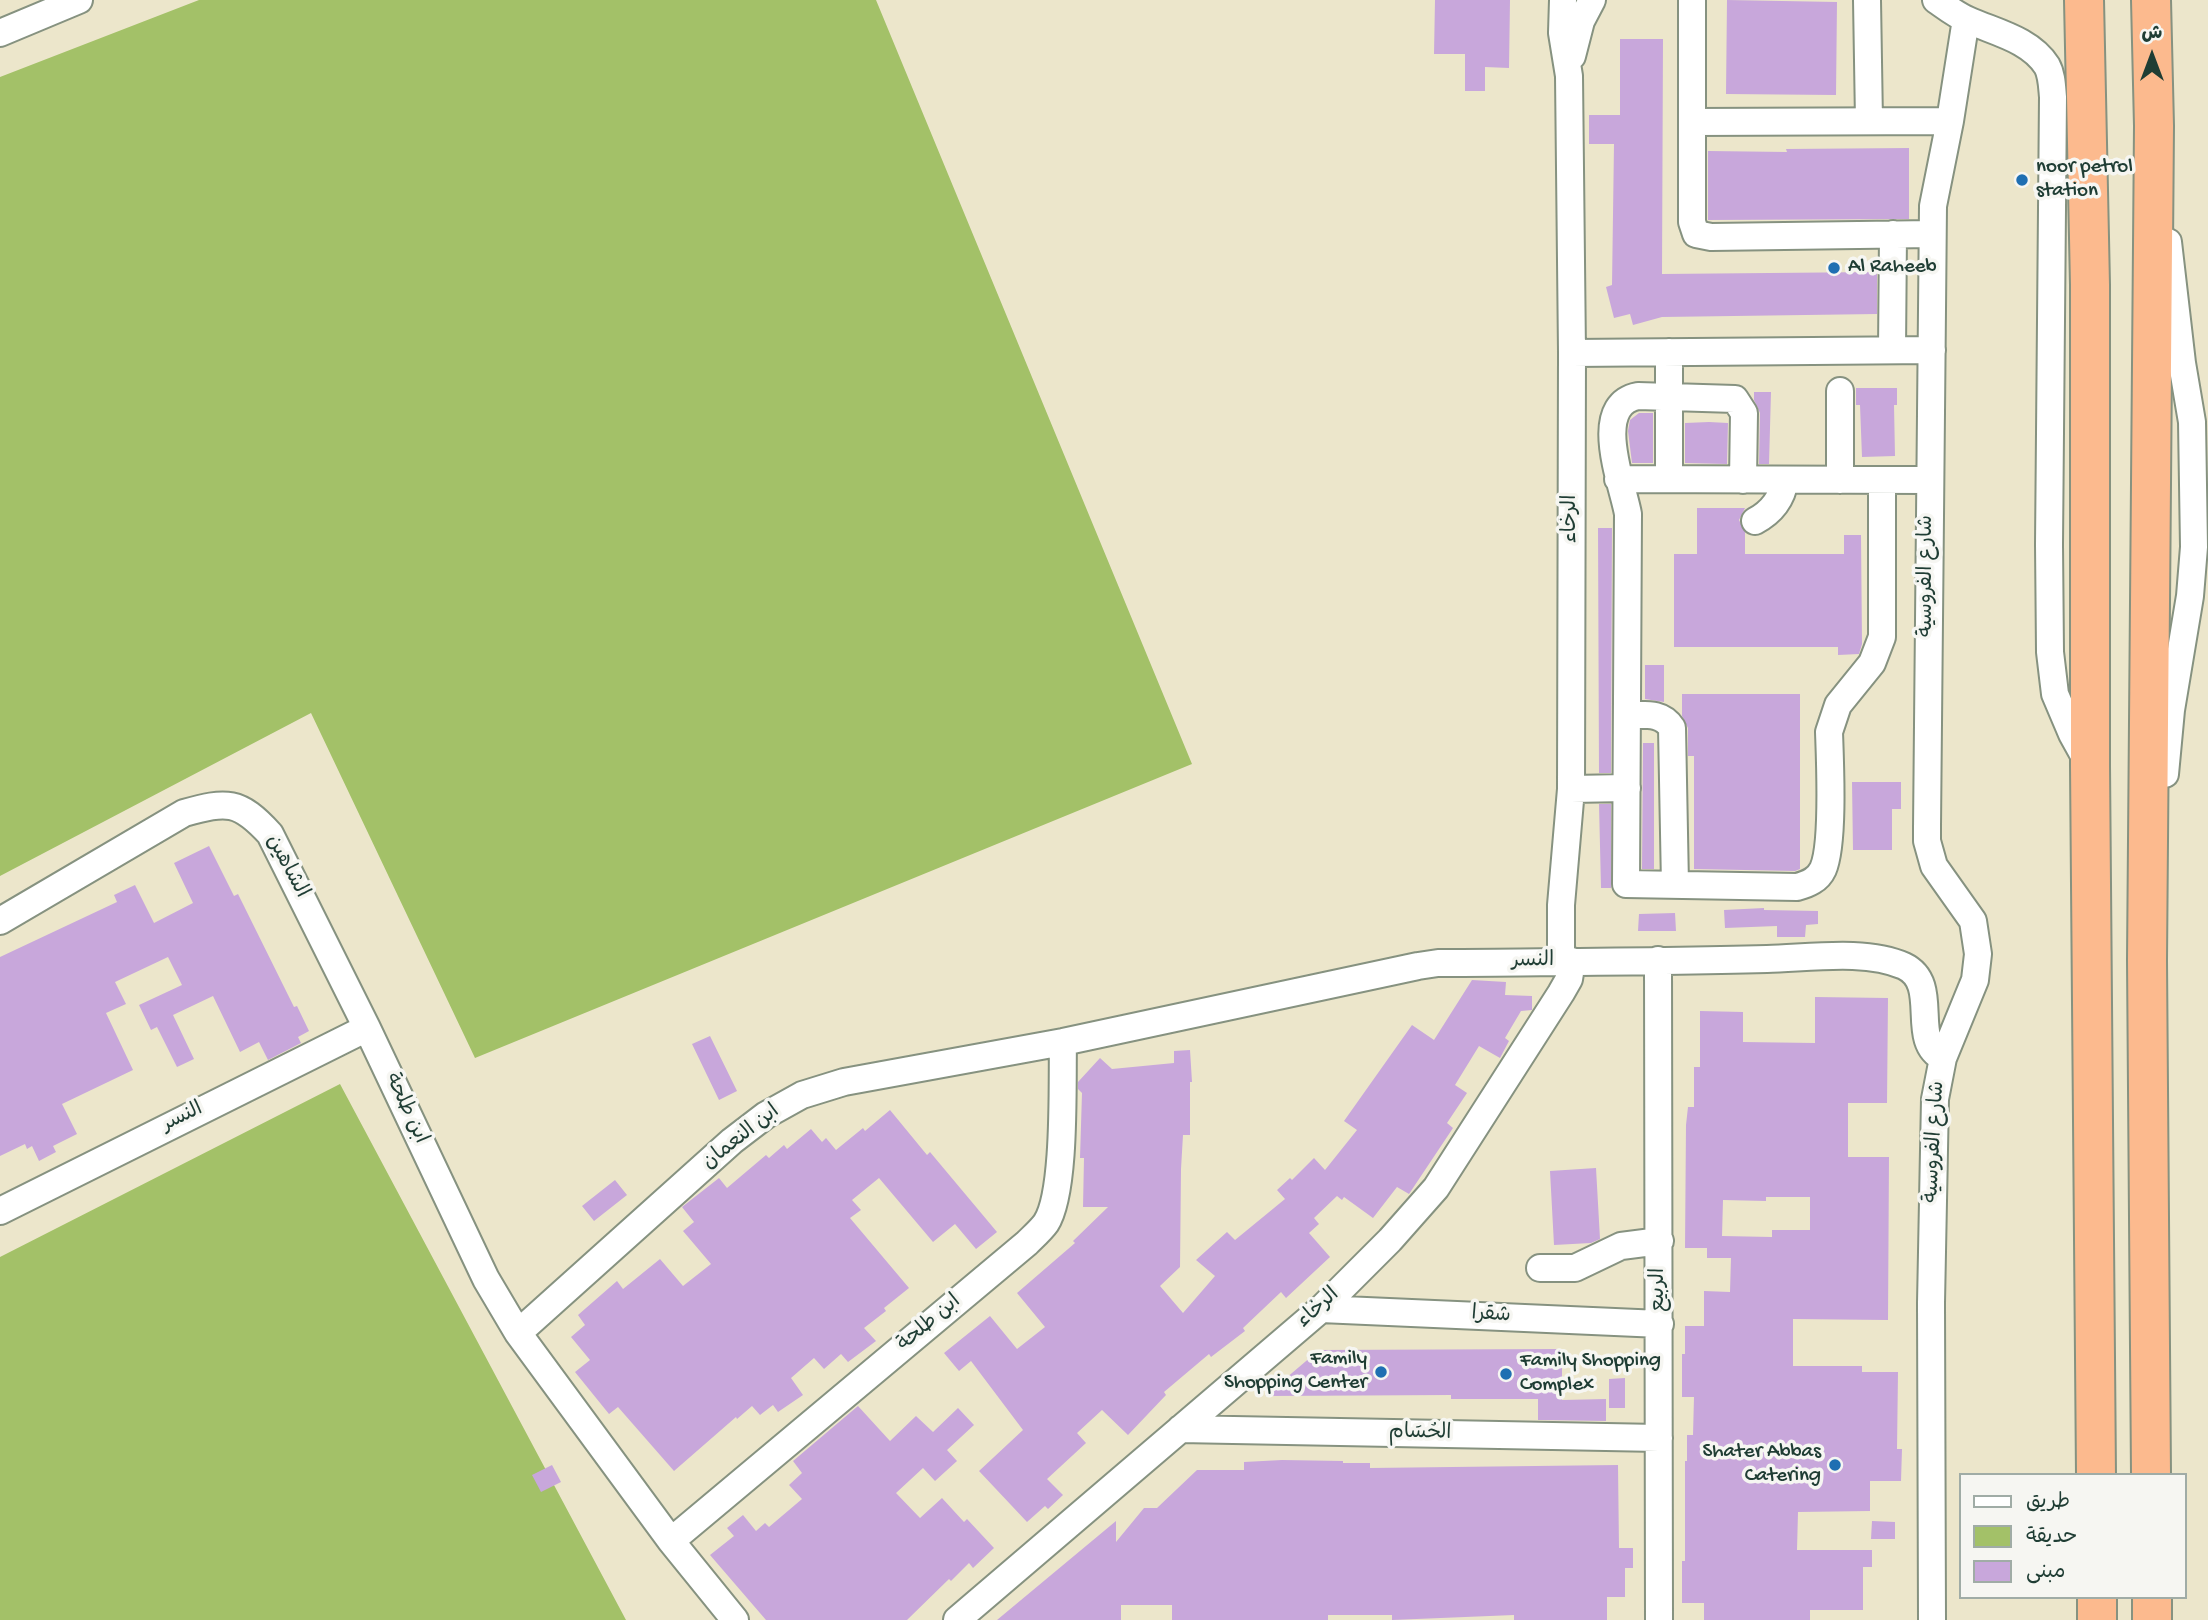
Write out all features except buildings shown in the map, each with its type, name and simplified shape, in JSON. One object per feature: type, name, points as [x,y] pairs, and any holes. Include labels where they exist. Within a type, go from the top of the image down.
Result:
[{"type":"highway","points":[[2084,0],[2090,285],[2090,766],[2096,1473]]},
{"type":"highway","points":[[2151,0],[2154,126],[2147,960],[2151,1473]]},
{"type":"highway","points":[[2096,1599],[2097,1620]]},
{"type":"highway","points":[[2152,1599],[2152,1620]]},
{"type":"street","points":[[0,33],[79,0]]},
{"type":"street","name":"الرخاء","points":[[957,1620],[1321,1308],[1398,1232],[1436,1188],[1569,979],[1561,905],[1571,789],[1572,353],[1569,75],[1562,33],[1563,0]]},
{"type":"street","name":"الرخاء","points":[[1569,75],[1576,36],[1592,0]]},
{"type":"street","points":[[1692,0],[1692,222],[1696,234],[1711,237],[1932,234]]},
{"type":"street","points":[[1867,0],[1869,121]]},
{"type":"street","points":[[1936,0],[1966,19],[2018,41],[2047,66],[2053,97],[2050,652],[2053,683],[2059,704],[2090,766]]},
{"type":"street","name":"شارع الفروسية","points":[[1932,1620],[1931,1303],[1936,1084],[1942,1058],[1972,989],[1978,954],[1973,921],[1941,879],[1927,841],[1932,234],[1936,184],[1950,121],[1966,19]]},
{"type":"street","points":[[1693,122],[1950,121]]},
{"type":"street","points":[[2147,960],[2171,710],[2190,596],[2194,547],[2191,403],[2182,363],[2154,126]]},
{"type":"street","points":[[1892,350],[1894,234]]},
{"type":"street","points":[[1572,353],[1932,350]]},
{"type":"street","points":[[1669,352],[1669,480]]},
{"type":"street","points":[[1840,391],[1840,480]]},
{"type":"street","points":[[1743,480],[1744,413],[1735,399],[1638,396],[1631,397],[1620,406],[1614,420],[1613,451],[1628,514],[1626,884],[1797,887],[1813,881],[1824,868],[1828,848],[1829,732],[1832,718],[1838,705],[1872,663],[1882,637],[1882,481]]},
{"type":"street","points":[[2194,455],[2199,479],[2208,494]]},
{"type":"street","points":[[1618,479],[1929,481]]},
{"type":"street","points":[[1755,522],[1777,504],[1785,480]]},
{"type":"street","points":[[2194,547],[2198,534],[2208,521]]},
{"type":"street","points":[[1627,715],[1656,715],[1668,721],[1672,728],[1675,885]]},
{"type":"street","points":[[1571,789],[1627,788]]},
{"type":"street","name":"الشاهين","points":[[0,921],[184,813],[209,806],[231,804],[253,815],[270,834],[367,1028]]},
{"type":"street","name":"النسر","points":[[1063,1042],[1438,963],[1871,957],[1908,968],[1919,981],[1924,999],[1928,1042],[1933,1052],[1942,1058]]},
{"type":"street","name":"الربيع","points":[[1658,960],[1659,1620]]},
{"type":"street","name":"النسر","points":[[0,1211],[367,1028]]},
{"type":"street","name":"ابن طلحة","points":[[367,1028],[486,1279],[518,1333],[671,1541],[735,1620]]},
{"type":"street","name":"ابن طلحة","points":[[671,1541],[1046,1224],[1059,1181],[1063,1042]]},
{"type":"street","name":"ابن النعمان","points":[[518,1333],[732,1141],[766,1115],[802,1095],[844,1082],[1063,1042]]},
{"type":"street","points":[[1540,1268],[1574,1268],[1620,1246],[1660,1241]]},
{"type":"street","name":"شقرا","points":[[1321,1308],[1660,1324]]},
{"type":"street","name":"الحُسَام","points":[[1180,1429],[1659,1438]]},
{"type":"green space","points":[[199,0],[876,0],[1192,764],[475,1058],[311,713],[0,876],[0,77]]},
{"type":"green space","points":[[340,1084],[626,1620],[0,1620],[0,1257]]},
{"type":"place","name":"noor petrol station","points":[[2022,180]]},
{"type":"place","name":"Al Raheeb","points":[[1834,268]]},
{"type":"place","name":"Family Shopping Center","points":[[1381,1372]]},
{"type":"place","name":"Family Shopping Complex","points":[[1506,1374]]},
{"type":"place","name":"Shater Abbas Catering","points":[[1835,1465]]}]
